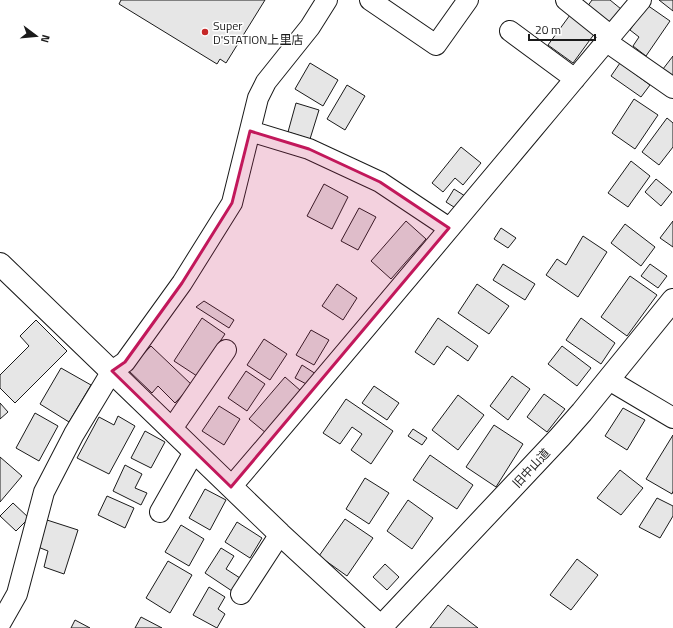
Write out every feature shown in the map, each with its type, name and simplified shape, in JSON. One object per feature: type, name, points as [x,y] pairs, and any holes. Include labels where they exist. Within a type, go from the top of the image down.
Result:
[{"type":"street","points":[[0,624],[17,594],[44,492],[74,434],[112,371],[125,362],[182,283],[232,203],[258,98],[266,82],[310,27],[327,0]]},
{"type":"street","points":[[370,0],[436,45],[468,0]]},
{"type":"street","points":[[566,0],[609,39],[673,88]]},
{"type":"street","points":[[231,487],[344,356],[449,228],[642,0]]},
{"type":"street","points":[[510,31],[575,79]]},
{"type":"street","points":[[250,131],[309,149],[380,182],[449,228]]},
{"type":"street","points":[[1,266],[280,534],[381,627]]},
{"type":"street","name":"旧中山道","points":[[381,627],[554,443],[609,380],[673,300]]},
{"type":"street","points":[[171,430],[226,350]]},
{"type":"street","points":[[609,380],[673,418]]},
{"type":"street","points":[[160,512],[194,452]]},
{"type":"street","points":[[241,594],[280,534]]},
{"type":"highlighted area","points":[[250,131],[309,149],[380,182],[449,228],[231,487],[112,371],[125,362],[182,283],[232,203]]},
{"type":"building","name":"Super D'STATION上里店","points":[[121,0],[265,0],[226,63],[220,59],[217,64],[119,4]]},
{"type":"building","points":[[592,0],[610,0],[621,9],[609,25],[587,7]]},
{"type":"building","points":[[659,0],[673,0],[673,11]]},
{"type":"building","points":[[647,5],[670,21],[646,56],[633,46],[639,37],[630,30]]},
{"type":"building","points":[[570,15],[595,33],[573,63],[548,45]]},
{"type":"building","points":[[673,56],[673,77],[663,69]]},
{"type":"building","points":[[310,63],[338,80],[323,106],[295,89]]},
{"type":"building","points":[[620,63],[650,85],[641,97],[611,76]]},
{"type":"building","points":[[347,85],[365,96],[345,130],[327,119]]},
{"type":"building","points":[[634,99],[658,115],[635,149],[612,133]]},
{"type":"building","points":[[296,103],[319,110],[310,139],[288,132]]},
{"type":"building","points":[[667,118],[673,123],[673,147],[659,165],[642,152]]},
{"type":"building","points":[[461,147],[481,163],[463,185],[455,178],[443,192],[432,183]]},
{"type":"building","points":[[631,161],[650,176],[628,207],[608,193]]},
{"type":"building","points":[[656,179],[672,192],[661,206],[645,192]]},
{"type":"building","points":[[324,184],[348,197],[332,229],[307,216]]},
{"type":"building","points":[[454,189],[465,196],[457,209],[446,202]]},
{"type":"building","points":[[359,208],[376,217],[358,250],[341,241]]},
{"type":"building","points":[[406,221],[426,239],[391,279],[371,261]]},
{"type":"building","points":[[673,221],[673,247],[660,238]]},
{"type":"building","points":[[625,224],[655,247],[641,266],[611,243]]},
{"type":"building","points":[[501,228],[516,238],[508,248],[494,239]]},
{"type":"building","points":[[583,236],[607,252],[578,297],[546,275],[557,259],[566,265]]},
{"type":"building","points":[[503,264],[535,284],[525,300],[493,280]]},
{"type":"building","points":[[650,264],[667,276],[658,288],[641,276]]},
{"type":"building","points":[[630,276],[657,295],[627,336],[601,317]]},
{"type":"building","points":[[337,284],[357,298],[343,320],[322,306]]},
{"type":"building","points":[[477,284],[509,306],[489,334],[458,313]]},
{"type":"building","points":[[204,301],[234,320],[229,328],[196,307]]},
{"type":"building","points":[[202,318],[225,334],[197,376],[174,361]]},
{"type":"building","points":[[438,318],[478,346],[468,361],[447,346],[434,365],[415,352]]},
{"type":"building","points":[[581,318],[615,343],[601,364],[566,340]]},
{"type":"building","points":[[36,320],[67,351],[15,403],[0,388],[0,375],[29,346],[20,336]]},
{"type":"building","points":[[311,330],[329,340],[314,365],[296,355]]},
{"type":"building","points":[[264,339],[287,354],[270,380],[247,365]]},
{"type":"building","points":[[151,346],[192,385],[175,403],[158,386],[152,393],[128,370]]},
{"type":"building","points":[[562,346],[591,368],[577,386],[548,364]]},
{"type":"building","points":[[302,365],[316,374],[310,386],[295,378]]},
{"type":"building","points":[[61,368],[91,385],[69,422],[40,404]]},
{"type":"building","points":[[246,371],[265,384],[247,411],[228,398]]},
{"type":"building","points":[[512,376],[530,389],[508,420],[490,406]]},
{"type":"building","points":[[285,377],[301,391],[266,433],[249,419]]},
{"type":"building","points":[[374,386],[399,403],[387,420],[362,403]]},
{"type":"building","points":[[544,394],[565,409],[547,432],[527,417]]},
{"type":"building","points":[[458,395],[484,415],[458,450],[432,430]]},
{"type":"building","points":[[346,399],[393,431],[371,464],[351,450],[362,434],[352,427],[340,444],[323,433]]},
{"type":"building","points":[[0,403],[8,412],[0,419]]},
{"type":"building","points":[[219,406],[240,419],[224,445],[202,431]]},
{"type":"building","points":[[623,408],[645,420],[627,450],[605,436]]},
{"type":"building","points":[[35,413],[58,426],[39,461],[16,448]]},
{"type":"building","points":[[118,416],[135,426],[109,474],[77,458],[99,417],[114,425]]},
{"type":"building","points":[[494,425],[523,444],[496,487],[466,467]]},
{"type":"building","points":[[413,429],[427,438],[422,445],[408,436]]},
{"type":"building","points":[[145,431],[165,442],[151,468],[131,458]]},
{"type":"building","points":[[673,435],[673,491],[672,494],[646,479]]},
{"type":"building","points":[[430,455],[473,485],[457,509],[413,480]]},
{"type":"building","points":[[0,457],[22,476],[0,502]]},
{"type":"building","points":[[125,465],[142,474],[135,488],[147,493],[141,505],[113,491]]},
{"type":"building","points":[[620,470],[643,488],[621,515],[597,498]]},
{"type":"building","points":[[365,478],[389,493],[369,524],[346,509]]},
{"type":"building","points":[[205,489],[226,500],[210,530],[189,518]]},
{"type":"building","points":[[107,496],[134,508],[125,528],[98,515]]},
{"type":"building","points":[[657,498],[673,506],[673,516],[660,538],[639,527]]},
{"type":"building","points":[[408,500],[433,518],[412,549],[387,531]]},
{"type":"building","points":[[13,503],[29,518],[16,531],[0,516]]},
{"type":"building","points":[[345,519],[373,538],[347,576],[319,556]]},
{"type":"building","points":[[47,520],[78,530],[64,574],[44,567],[48,551],[38,547]]},
{"type":"building","points":[[237,522],[262,538],[250,558],[225,542]]},
{"type":"building","points":[[181,525],[204,539],[189,566],[165,552]]},
{"type":"building","points":[[221,548],[234,556],[226,569],[240,578],[232,591],[205,573]]},
{"type":"building","points":[[577,559],[598,575],[571,610],[550,595]]},
{"type":"building","points":[[168,561],[192,575],[170,613],[146,598]]},
{"type":"building","points":[[385,564],[399,577],[387,590],[373,577]]},
{"type":"building","points":[[209,587],[225,597],[218,609],[225,614],[217,628],[193,615]]},
{"type":"building","points":[[448,605],[478,628],[430,628]]},
{"type":"building","points":[[141,617],[162,628],[135,628]]},
{"type":"building","points":[[75,620],[90,628],[71,628]]},
{"type":"place","name":"Super D'STATION上里店","points":[[205,32]]}]
